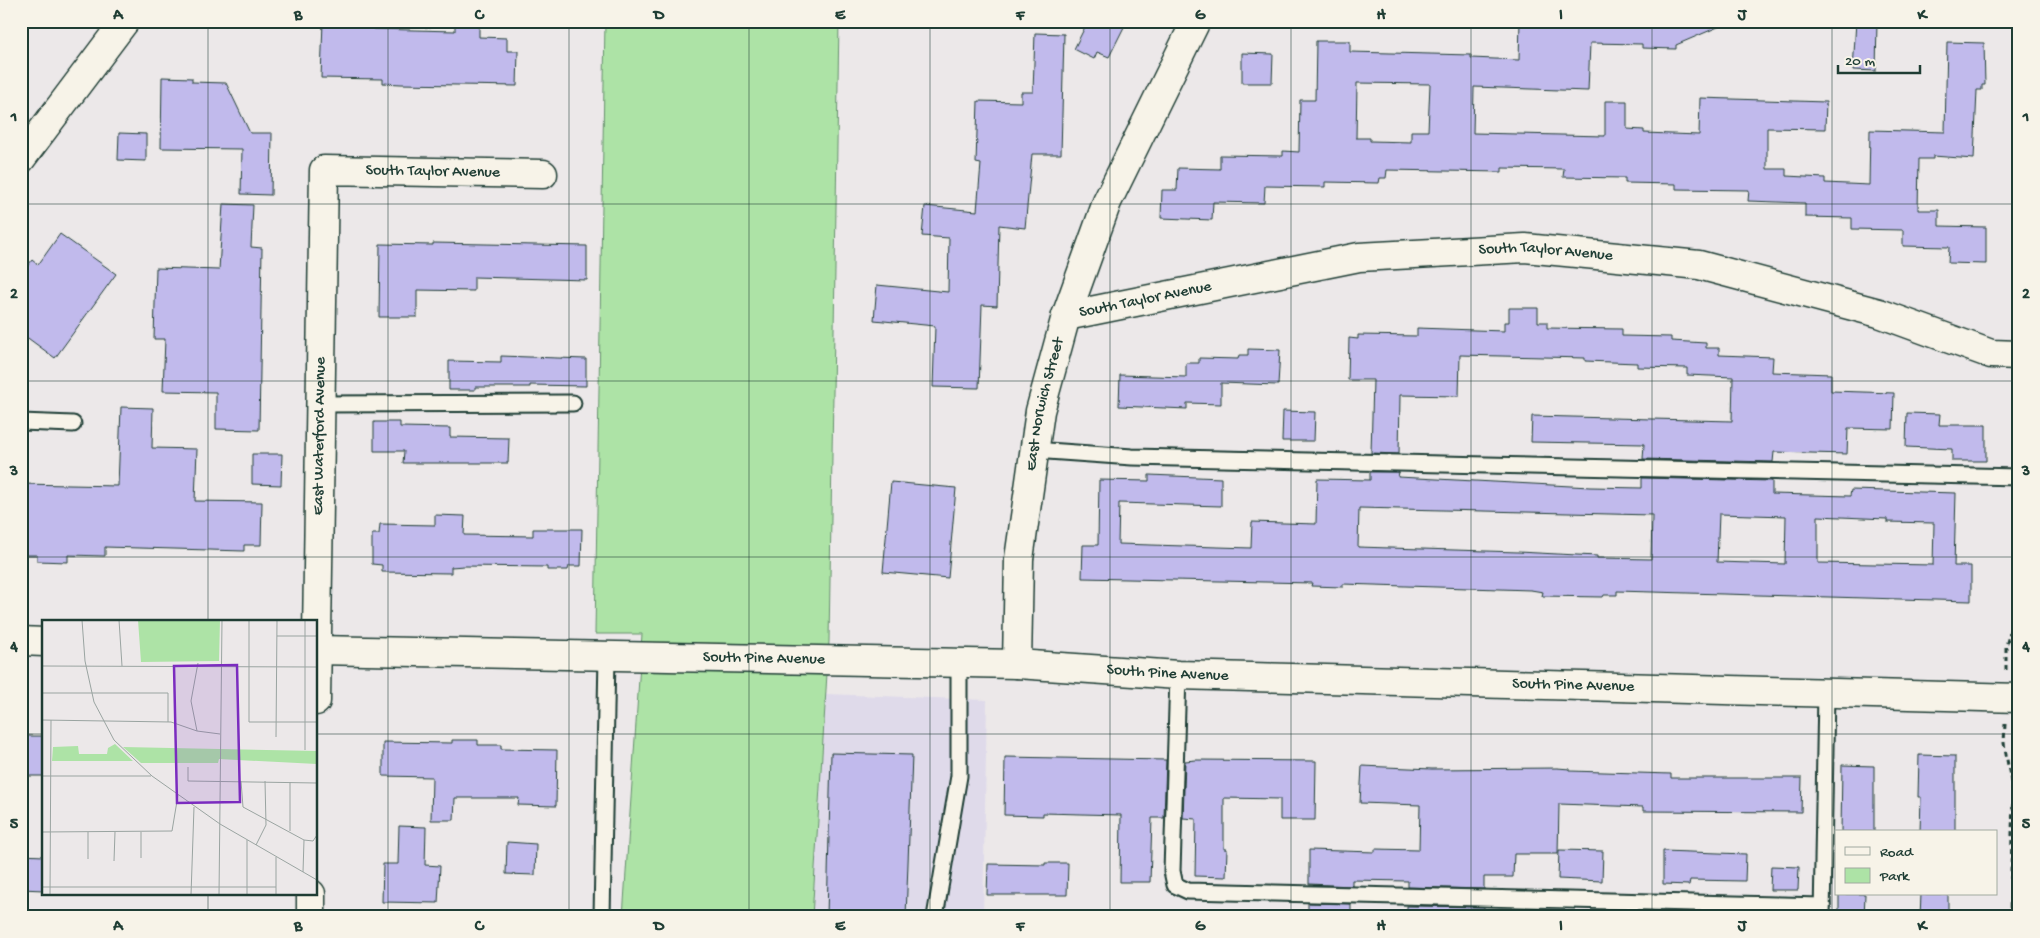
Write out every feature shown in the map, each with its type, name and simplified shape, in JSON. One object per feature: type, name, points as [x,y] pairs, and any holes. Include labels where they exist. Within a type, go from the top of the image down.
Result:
[{"type":"street","points":[[21,159],[124,21]]},
{"type":"street","name":"East Norwich Street","points":[[1016,664],[1019,559],[1034,450],[1040,411],[1066,316],[1106,202],[1196,21]]},
{"type":"street","name":"South Taylor Avenue","points":[[324,170],[543,174]]},
{"type":"street","name":"East Waterford Avenue","points":[[317,620],[324,170]]},
{"type":"street","name":"South Taylor Avenue","points":[[1066,316],[1359,257],[1525,248],[1699,265],[1879,313],[1991,354],[2019,355]]},
{"type":"street","points":[[21,641],[42,642]]},
{"type":"street","name":"South Pine Avenue","points":[[318,650],[1016,664],[1178,675],[2019,698]]},
{"type":"street","points":[[311,896],[311,917]]},
{"type":"lane","points":[[320,404],[573,403]]},
{"type":"lane","points":[[21,422],[73,424]]},
{"type":"lane","points":[[1034,450],[1132,457],[2019,477]]},
{"type":"lane","points":[[602,917],[607,656]]},
{"type":"lane","points":[[935,917],[959,776],[959,663]]},
{"type":"lane","points":[[1178,675],[1172,871],[1175,885],[1188,891],[1822,911],[1826,693]]},
{"type":"path","points":[[2006,646],[2018,602],[2019,580]]},
{"type":"path","points":[[2004,743],[2013,793],[2010,917]]},
{"type":"shaded area","points":[[826,694],[987,700],[983,917],[812,917]]},
{"type":"green space","points":[[605,21],[839,21],[829,641],[812,917],[623,917],[642,634],[595,634]]},
{"type":"building","points":[[323,21],[374,21],[373,29],[455,31],[455,21],[479,21],[479,37],[507,38],[507,51],[518,51],[517,86],[401,84],[383,83],[383,79],[321,78]]},
{"type":"building","points":[[1088,21],[1127,21],[1109,57],[1097,52],[1094,59],[1074,49]]},
{"type":"building","points":[[1520,21],[1732,21],[1676,45],[1676,49],[1642,48],[1642,44],[1590,43],[1588,91],[1474,87],[1473,133],[1605,136],[1605,101],[1627,101],[1627,129],[1644,130],[1644,133],[1699,135],[1700,98],[1826,102],[1825,129],[1767,128],[1767,169],[1786,169],[1786,176],[1825,178],[1825,183],[1869,185],[1870,130],[1945,132],[1947,42],[1984,43],[1985,85],[1982,85],[1982,90],[1977,90],[1974,159],[1933,156],[1933,159],[1919,159],[1918,210],[1939,210],[1939,226],[1986,227],[1986,264],[1948,263],[1949,247],[1903,246],[1903,230],[1852,229],[1852,218],[1805,217],[1805,203],[1748,201],[1749,190],[1676,189],[1676,184],[1625,183],[1625,178],[1563,177],[1564,169],[1502,168],[1502,172],[1387,170],[1386,178],[1380,178],[1379,183],[1325,182],[1325,187],[1265,186],[1264,203],[1213,202],[1212,220],[1161,218],[1162,190],[1177,190],[1178,168],[1220,169],[1220,155],[1283,156],[1283,151],[1299,152],[1300,100],[1315,100],[1316,41],[1350,41],[1350,52],[1471,55],[1471,58],[1519,60]],"holes":[[[1357,83],[1430,84],[1428,131],[1411,131],[1411,142],[1370,141],[1370,138],[1356,138]]]},
{"type":"building","points":[[1856,21],[1877,21],[1876,71],[1853,70]]},
{"type":"building","points":[[1035,33],[1064,34],[1061,154],[1032,154],[1025,228],[999,225],[997,306],[982,305],[979,388],[933,387],[935,326],[874,320],[877,285],[948,292],[949,238],[922,236],[925,206],[977,211],[981,164],[976,163],[978,101],[1021,102],[1021,92],[1033,92]]},
{"type":"building","points":[[1242,53],[1273,54],[1272,83],[1242,83]]},
{"type":"building","points":[[162,77],[192,78],[192,82],[226,83],[250,133],[272,133],[271,195],[241,194],[242,149],[161,148]]},
{"type":"building","points":[[119,133],[146,134],[146,161],[118,160]]},
{"type":"building","points":[[223,204],[253,205],[251,247],[262,248],[259,430],[216,429],[216,392],[163,391],[165,339],[154,339],[156,268],[219,270]]},
{"type":"building","points":[[60,234],[116,274],[55,358],[21,333],[21,275],[32,260],[38,265]]},
{"type":"building","points":[[433,243],[587,246],[587,280],[474,277],[474,291],[417,290],[417,317],[379,317],[380,244],[433,245]]},
{"type":"building","points":[[1509,308],[1538,308],[1538,322],[1547,322],[1547,328],[1622,329],[1622,336],[1671,337],[1671,341],[1706,343],[1706,348],[1719,348],[1719,355],[1773,357],[1772,372],[1831,374],[1831,391],[1894,393],[1893,429],[1848,428],[1847,454],[1774,452],[1773,462],[1643,459],[1644,444],[1531,442],[1532,416],[1732,421],[1733,377],[1687,375],[1687,368],[1637,367],[1637,363],[1585,361],[1585,358],[1460,355],[1459,396],[1400,395],[1399,454],[1371,453],[1373,380],[1348,380],[1349,338],[1358,339],[1358,335],[1417,336],[1417,328],[1504,331],[1504,322],[1509,322]]},
{"type":"building","points":[[1248,349],[1280,350],[1278,385],[1221,383],[1221,404],[1187,403],[1187,409],[1119,406],[1120,375],[1186,377],[1186,363],[1199,363],[1199,358],[1238,359],[1239,355],[1248,355]]},
{"type":"building","points":[[501,356],[586,359],[586,386],[530,385],[530,387],[475,387],[475,390],[449,390],[449,361],[501,362]]},
{"type":"building","points":[[121,407],[153,408],[152,448],[197,449],[195,501],[262,502],[261,545],[244,545],[244,551],[105,547],[105,556],[68,555],[68,562],[37,561],[37,555],[21,555],[21,484],[118,486]]},
{"type":"building","points":[[1283,411],[1315,412],[1314,441],[1282,441]]},
{"type":"building","points":[[1907,413],[1940,414],[1939,425],[1986,425],[1986,461],[1952,461],[1952,449],[1906,447]]},
{"type":"building","points":[[374,422],[400,422],[400,427],[450,428],[450,437],[509,438],[508,463],[403,463],[404,451],[374,451]]},
{"type":"building","points":[[252,454],[282,454],[281,485],[252,484]]},
{"type":"building","points":[[1370,472],[1399,472],[1398,477],[1590,487],[1642,488],[1642,478],[1772,481],[1772,494],[1850,496],[1851,490],[1956,493],[1954,566],[1971,566],[1971,601],[1617,591],[1617,595],[1604,595],[1603,597],[1542,596],[1543,592],[1531,590],[1343,584],[1343,587],[1311,586],[1312,583],[1082,578],[1083,545],[1098,545],[1099,480],[1149,481],[1149,475],[1221,478],[1221,506],[1119,503],[1118,544],[1251,548],[1252,522],[1316,524],[1317,479],[1370,480]],"holes":[[[1359,508],[1652,515],[1651,559],[1597,558],[1597,556],[1518,552],[1358,547]],[[1719,514],[1786,516],[1785,564],[1717,562]],[[1818,516],[1887,519],[1887,522],[1934,523],[1933,565],[1818,563]]]},
{"type":"building","points":[[891,482],[956,488],[948,578],[883,572]]},
{"type":"building","points":[[435,515],[465,516],[464,535],[533,536],[533,529],[582,529],[581,566],[569,566],[568,570],[547,570],[547,567],[464,566],[451,567],[451,573],[382,572],[382,565],[372,564],[372,534],[379,534],[380,524],[435,525]]},
{"type":"building","points":[[21,736],[42,736],[42,776],[21,776]]},
{"type":"building","points":[[452,740],[478,740],[478,745],[501,745],[501,749],[557,750],[556,806],[518,805],[519,798],[455,798],[454,820],[431,820],[432,777],[383,776],[383,742],[452,743]]},
{"type":"building","points":[[831,753],[912,755],[906,917],[827,917]]},
{"type":"building","points":[[1919,755],[1955,756],[1955,830],[1920,830],[1921,797],[1918,797]]},
{"type":"building","points":[[1005,757],[1166,760],[1164,818],[1152,818],[1150,882],[1120,882],[1121,815],[1043,813],[1043,816],[1004,815]]},
{"type":"building","points":[[1185,761],[1316,761],[1315,820],[1280,820],[1280,799],[1224,798],[1224,849],[1227,849],[1226,877],[1195,876],[1196,819],[1183,818]]},
{"type":"building","points":[[1842,765],[1874,766],[1874,830],[1841,830]]},
{"type":"building","points":[[1362,766],[1432,769],[1557,768],[1570,769],[1570,771],[1671,774],[1671,778],[1802,778],[1801,812],[1643,811],[1643,807],[1559,804],[1558,854],[1514,854],[1513,877],[1484,877],[1484,889],[1408,887],[1408,881],[1352,880],[1352,886],[1309,884],[1309,850],[1375,852],[1375,849],[1419,850],[1420,805],[1360,803]]},
{"type":"building","points":[[399,826],[426,827],[425,865],[440,866],[438,903],[382,902],[383,864],[398,864]]},
{"type":"building","points":[[507,842],[536,844],[535,875],[506,874]]},
{"type":"building","points":[[1559,850],[1603,851],[1602,881],[1558,879]]},
{"type":"building","points":[[1663,851],[1746,854],[1745,881],[1690,880],[1689,885],[1663,884]]},
{"type":"building","points":[[21,855],[42,856],[42,890],[21,889]]},
{"type":"building","points":[[1045,863],[1068,863],[1067,895],[987,895],[988,864],[1045,865]]},
{"type":"building","points":[[1771,866],[1799,867],[1798,890],[1770,890]]},
{"type":"building","points":[[1839,896],[1865,896],[1864,917],[1839,917]]},
{"type":"building","points":[[1921,896],[1948,896],[1948,917],[1920,917]]},
{"type":"building","points":[[1308,903],[1351,904],[1351,917],[1308,917]]},
{"type":"building","points":[[1407,906],[1484,907],[1484,917],[1407,917]]}]
